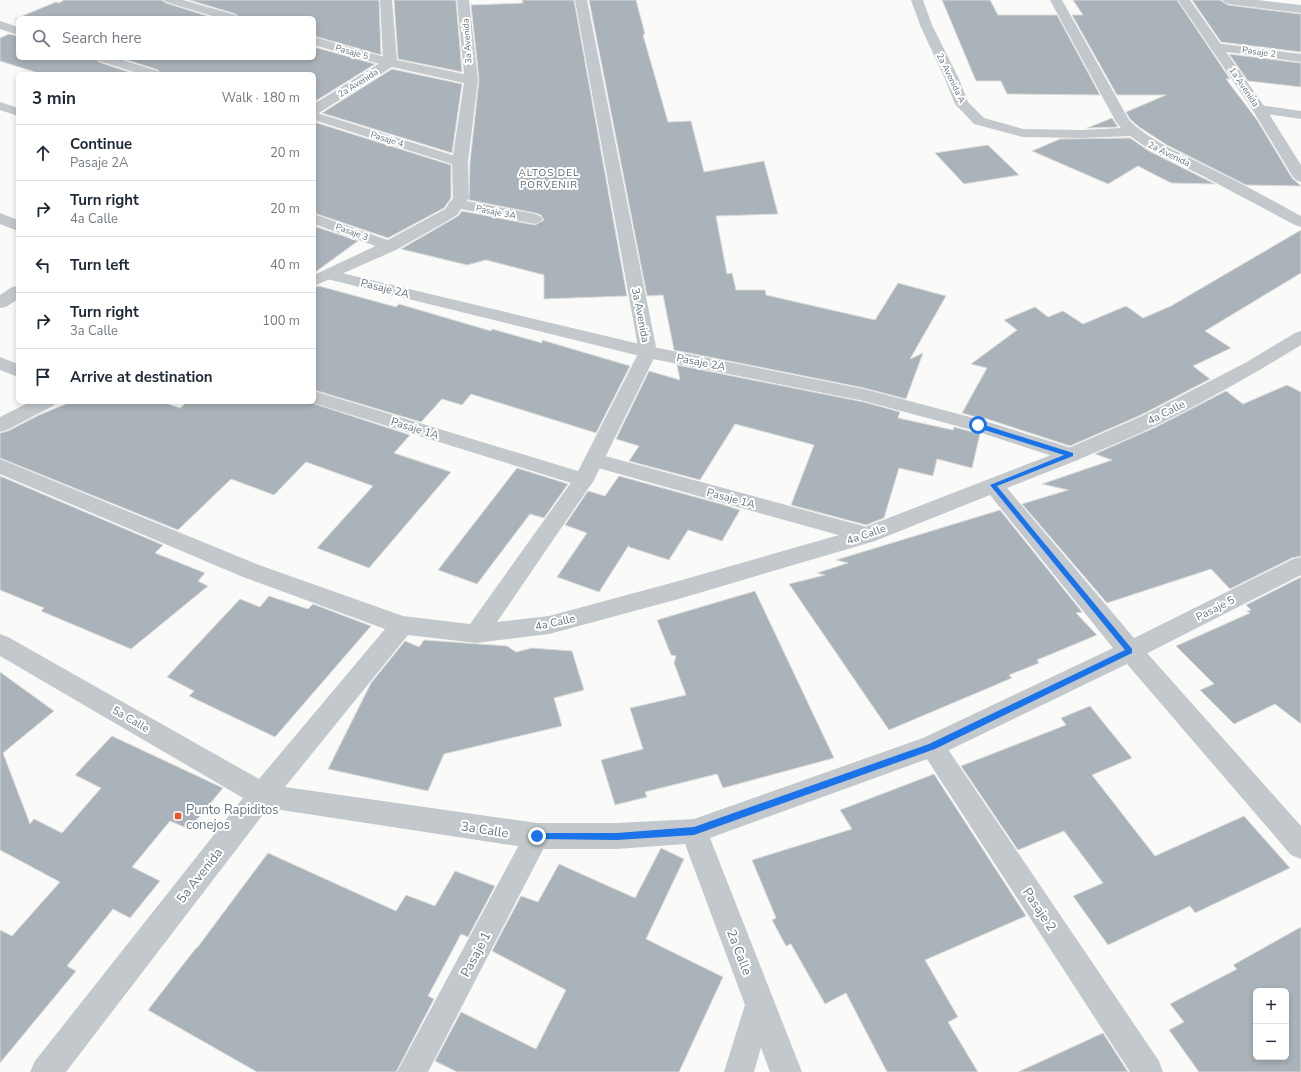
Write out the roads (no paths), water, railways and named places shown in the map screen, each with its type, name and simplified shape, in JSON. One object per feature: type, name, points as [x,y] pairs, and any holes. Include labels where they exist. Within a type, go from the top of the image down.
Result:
[{"type":"street","name":"2a Avenida","points":[[316,109],[390,63],[386,0]]},
{"type":"street","name":"3a Avenida","points":[[322,278],[390,246],[451,212],[461,198],[462,183],[460,162],[471,80],[463,0]]},
{"type":"street","name":"3a Avenida","points":[[476,634],[584,480],[648,352],[580,0]]},
{"type":"street","name":"2a Avenida A","points":[[917,0],[926,25],[952,78],[962,104],[979,121],[1023,133],[1082,134],[1132,132]]},
{"type":"street","name":"2a Avenida","points":[[1056,0],[1123,122],[1132,132],[1152,146],[1192,165],[1301,222]]},
{"type":"street","name":"1a Avenida","points":[[1184,0],[1259,109],[1301,177]]},
{"type":"street","points":[[390,63],[471,80]]},
{"type":"street","points":[[0,303],[16,293]]},
{"type":"street","name":"4a Calle","points":[[0,466],[251,571],[402,625],[476,634],[549,625],[675,591],[867,535],[1071,455],[1149,421],[1252,367],[1301,337]]},
{"type":"street","points":[[0,363],[16,370]]},
{"type":"street","points":[[0,425],[42,404]]},
{"type":"street","points":[[993,485],[1130,651],[1296,833]]},
{"type":"street","name":"5a Avenida","points":[[46,1072],[262,795],[402,625]]},
{"type":"street","name":"5a Calle","points":[[0,644],[262,795]]},
{"type":"street","name":"3a Calle","points":[[262,795],[537,836],[617,836],[694,831],[932,746],[1130,651]]},
{"type":"street","name":"2a Calle","points":[[694,831],[786,1072]]},
{"type":"lane","points":[[170,0],[225,16]]},
{"type":"lane","points":[[1228,0],[1301,9]]},
{"type":"lane","points":[[0,25],[16,30]]},
{"type":"lane","name":"Pasaje 5","points":[[316,43],[390,63]]},
{"type":"lane","name":"Pasaje 2","points":[[1216,46],[1301,58]]},
{"type":"lane","points":[[109,60],[147,72]]},
{"type":"lane","points":[[0,106],[16,111]]},
{"type":"lane","points":[[1259,109],[1301,115]]},
{"type":"lane","name":"Pasaje 4","points":[[316,117],[460,162]]},
{"type":"lane","name":"Pasaje 3A","points":[[456,204],[535,219]]},
{"type":"lane","points":[[0,218],[16,225]]},
{"type":"lane","name":"Pasaje 3","points":[[316,220],[390,246]]},
{"type":"lane","name":"Pasaje 2A","points":[[322,278],[648,352],[864,395],[978,425],[1071,455]]},
{"type":"lane","name":"Pasaje 1A","points":[[316,398],[584,480]]},
{"type":"lane","name":"Pasaje 1A","points":[[594,460],[867,535]]},
{"type":"lane","name":"Pasaje 5","points":[[1130,651],[1301,566]]},
{"type":"lane","name":"Pasaje 2","points":[[932,746],[1148,1072]]},
{"type":"lane","name":"Pasaje 1","points":[[412,1072],[537,836]]},
{"type":"lane","points":[[739,1072],[759,1002]]},
{"type":"place","name":"Punto Rapiditos conejos","points":[[178,816]]},
{"type":"district","name":"ALTOS DEL PORVENIR","points":[[549,178]]}]
